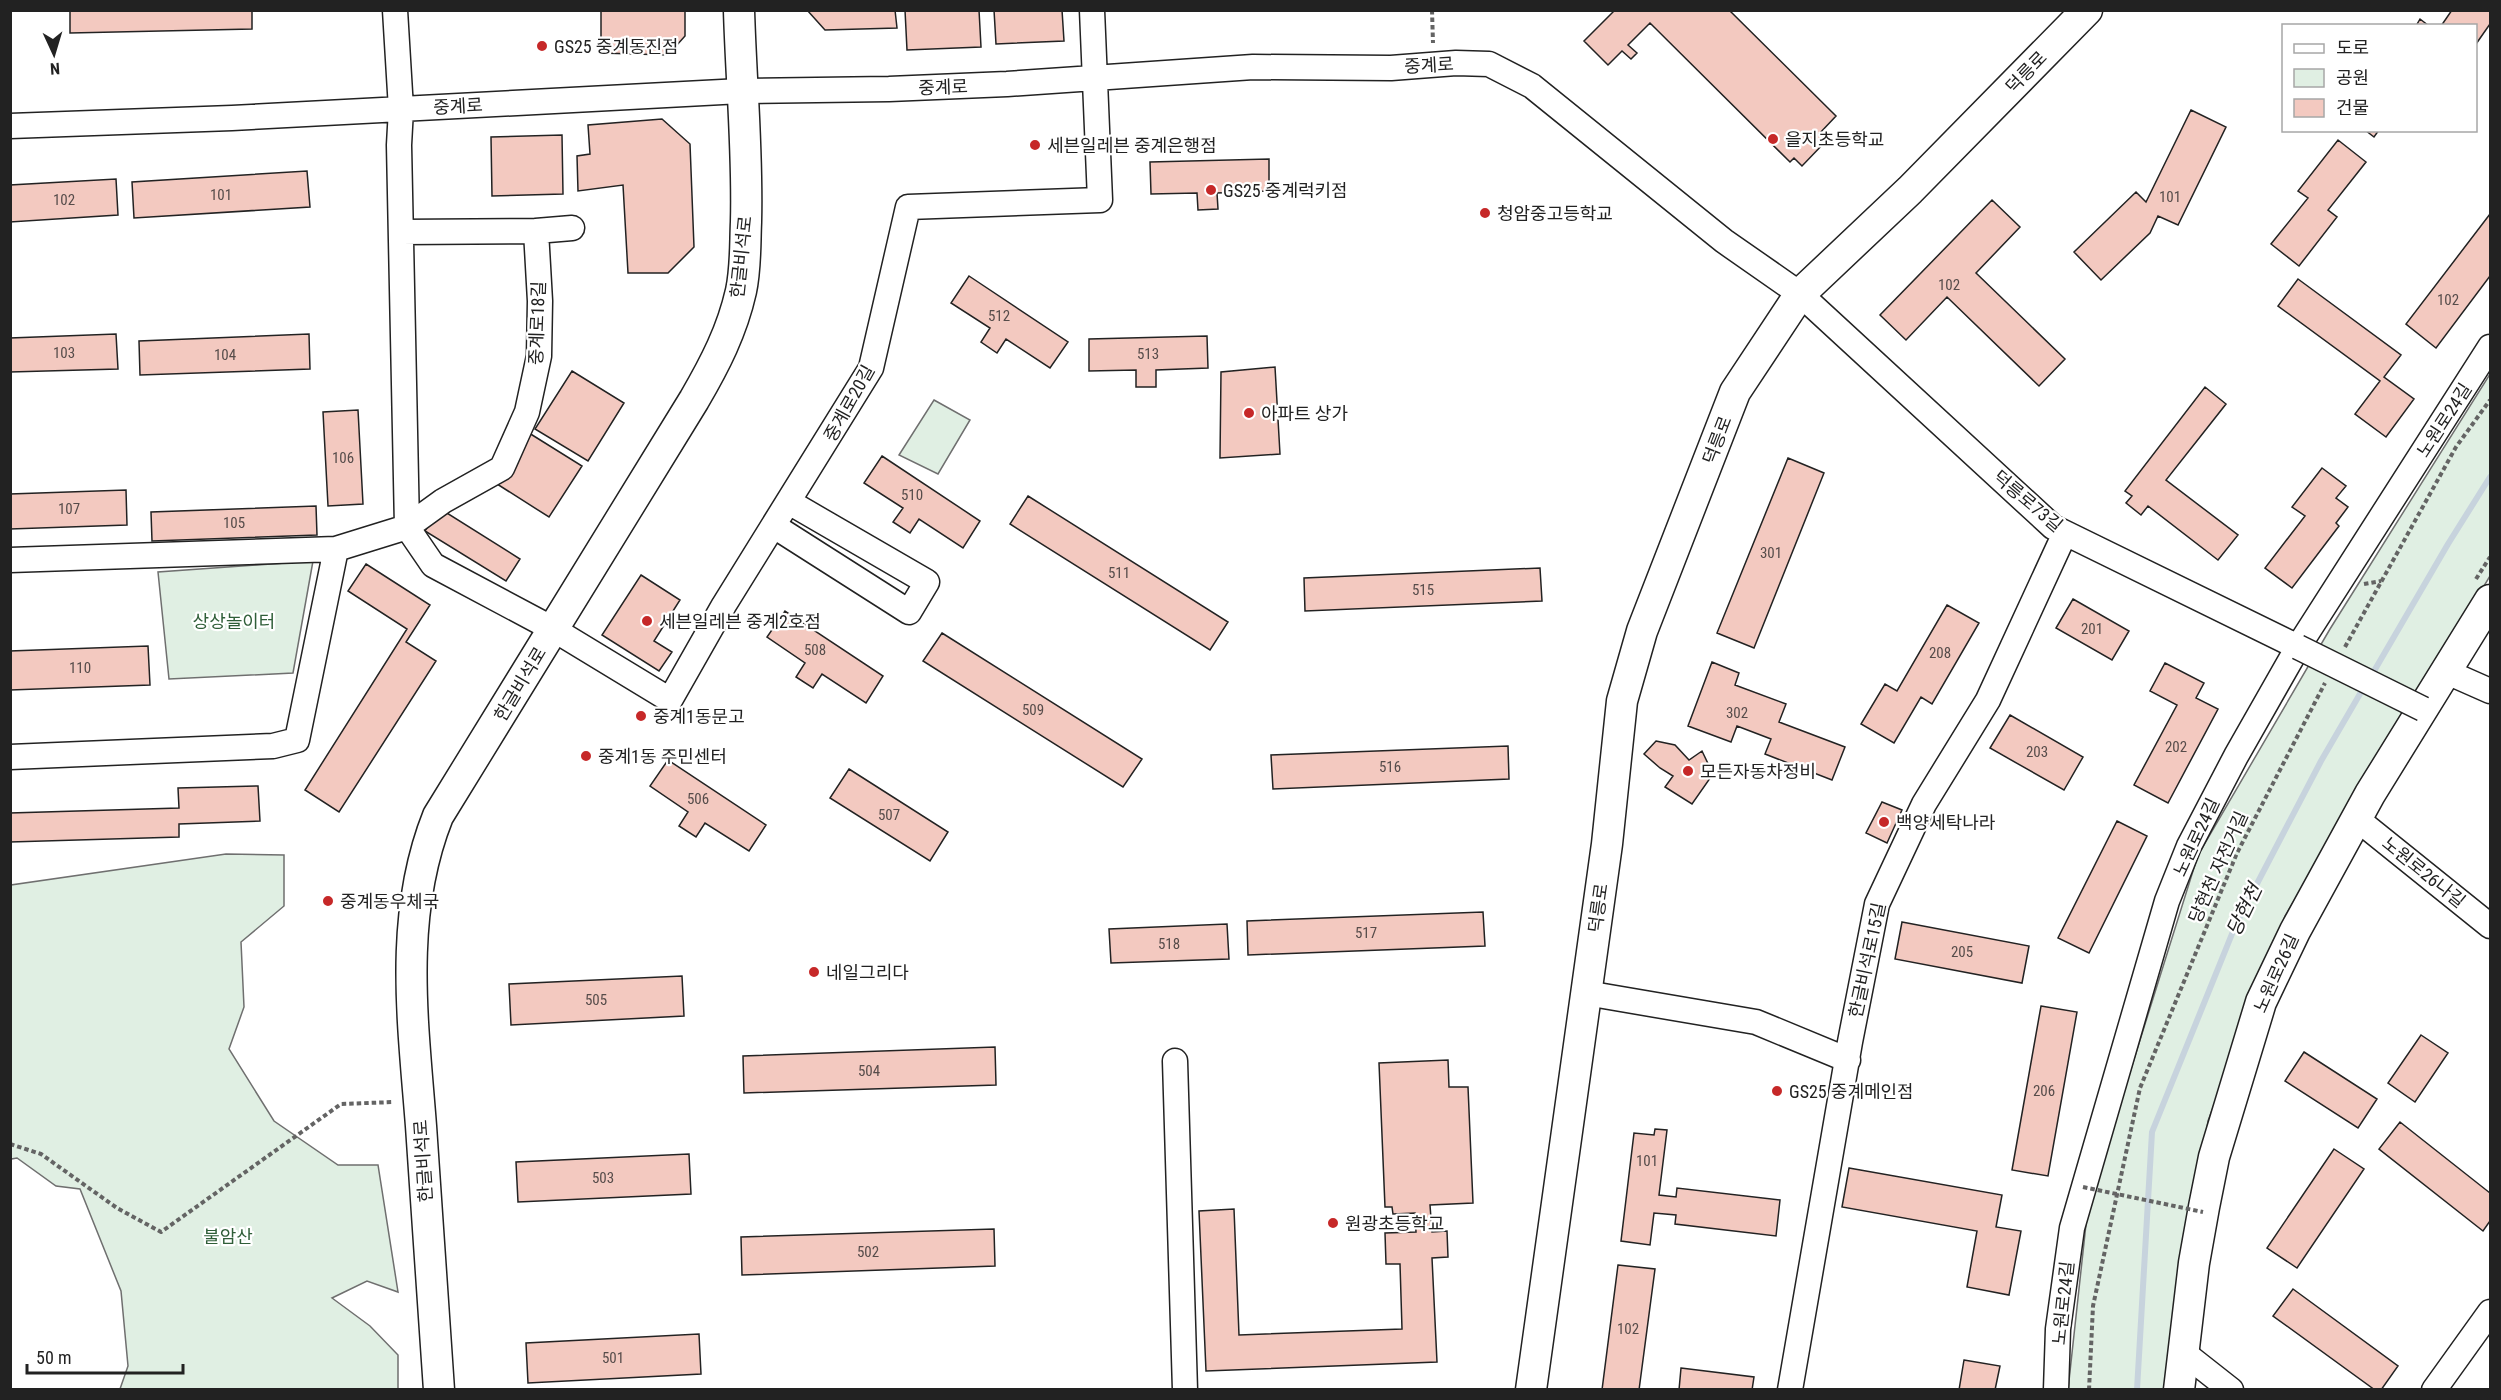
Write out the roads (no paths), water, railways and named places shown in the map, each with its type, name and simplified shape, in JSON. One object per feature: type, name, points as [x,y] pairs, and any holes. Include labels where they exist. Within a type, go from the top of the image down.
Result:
[{"type":"main road","name":"한글비석로","points":[[439,1389],[419,1101],[411,941],[425,849],[438,816],[694,400],[721,353],[728,335],[741,289],[745,258],[747,175],[741,91],[740,10]]},
{"type":"main road","name":"덕릉로","points":[[1531,1389],[1616,774],[1622,701],[1642,631],[1735,392],[1800,294],[1910,190],[2087,10]]},
{"type":"main road","name":"노원로26길","points":[[2180,1389],[2194,1263],[2214,1157],[2261,1002],[2295,931],[2357,819],[2490,600]]},
{"type":"street","points":[[395,10],[401,109],[399,145],[407,527],[433,565],[553,629]]},
{"type":"street","points":[[1092,10],[1095,78]]},
{"type":"street","name":"중계로","points":[[10,126],[741,91],[890,89],[1253,67],[1391,68],[1490,64],[1532,86],[1724,241],[1800,294]]},
{"type":"street","name":"중계로20길","points":[[553,629],[670,700],[724,605],[871,368],[908,207],[1100,200],[1095,78]]},
{"type":"street","points":[[401,232],[536,231],[572,228]]},
{"type":"street","name":"중계로18길","points":[[10,560],[336,549],[407,527],[443,501],[502,468],[527,412],[539,356],[540,301],[536,231]]},
{"type":"street","name":"덕릉로73길","points":[[1800,294],[2053,527],[2423,709]]},
{"type":"street","name":"노원로24길","points":[[2056,1389],[2058,1329],[2072,1228],[2167,901],[2189,846],[2236,756],[2298,647],[2490,347]]},
{"type":"street","points":[[774,526],[909,612],[927,582],[789,502]]},
{"type":"street","name":"한글비석로15길","points":[[1790,1389],[1877,904],[1924,804],[1988,699],[2065,533]]},
{"type":"street","points":[[10,757],[273,746],[297,740],[336,549]]},
{"type":"street","points":[[2447,672],[2490,691]]},
{"type":"street","name":"노원로26나길","points":[[2357,819],[2490,926]]},
{"type":"street","points":[[1586,993],[1756,1022],[1848,1060]]},
{"type":"street","points":[[1175,1061],[1185,1389]]},
{"type":"street","points":[[2434,1389],[2490,1312]]},
{"type":"street","points":[[2184,1353],[2231,1389]]},
{"type":"waterway","name":"당현천","points":[[2370,678],[2490,477]]},
{"type":"waterway","name":"당현천","points":[[2137,1390],[2152,1132],[2236,924],[2321,761],[2364,687]]},
{"type":"place","name":"GS25 중계동진점","points":[[542,46]]},
{"type":"place","name":"을지초등학교","points":[[1773,139]]},
{"type":"place","name":"세븐일레븐 중계은행점","points":[[1035,145]]},
{"type":"place","name":"GS25 중계럭키점","points":[[1211,190]]},
{"type":"place","name":"청암중고등학교","points":[[1485,213]]},
{"type":"place","name":"아파트 상가","points":[[1249,413]]},
{"type":"place","name":"세븐일레븐 중계2호점","points":[[647,621]]},
{"type":"place","name":"중계1동문고","points":[[641,716]]},
{"type":"place","name":"중계1동 주민센터","points":[[586,756]]},
{"type":"place","name":"모든자동차정비","points":[[1688,771]]},
{"type":"place","name":"백양세탁나라","points":[[1884,822]]},
{"type":"place","name":"중계동우체국","points":[[328,901]]},
{"type":"place","name":"네일그리다","points":[[814,972]]},
{"type":"place","name":"GS25 중계메인점","points":[[1777,1091]]},
{"type":"place","name":"원광초등학교","points":[[1333,1223]]},
{"type":"park label","name":"상상놀이터","points":[[234,621]]},
{"type":"park label","name":"불암산","points":[[228,1236]]}]
